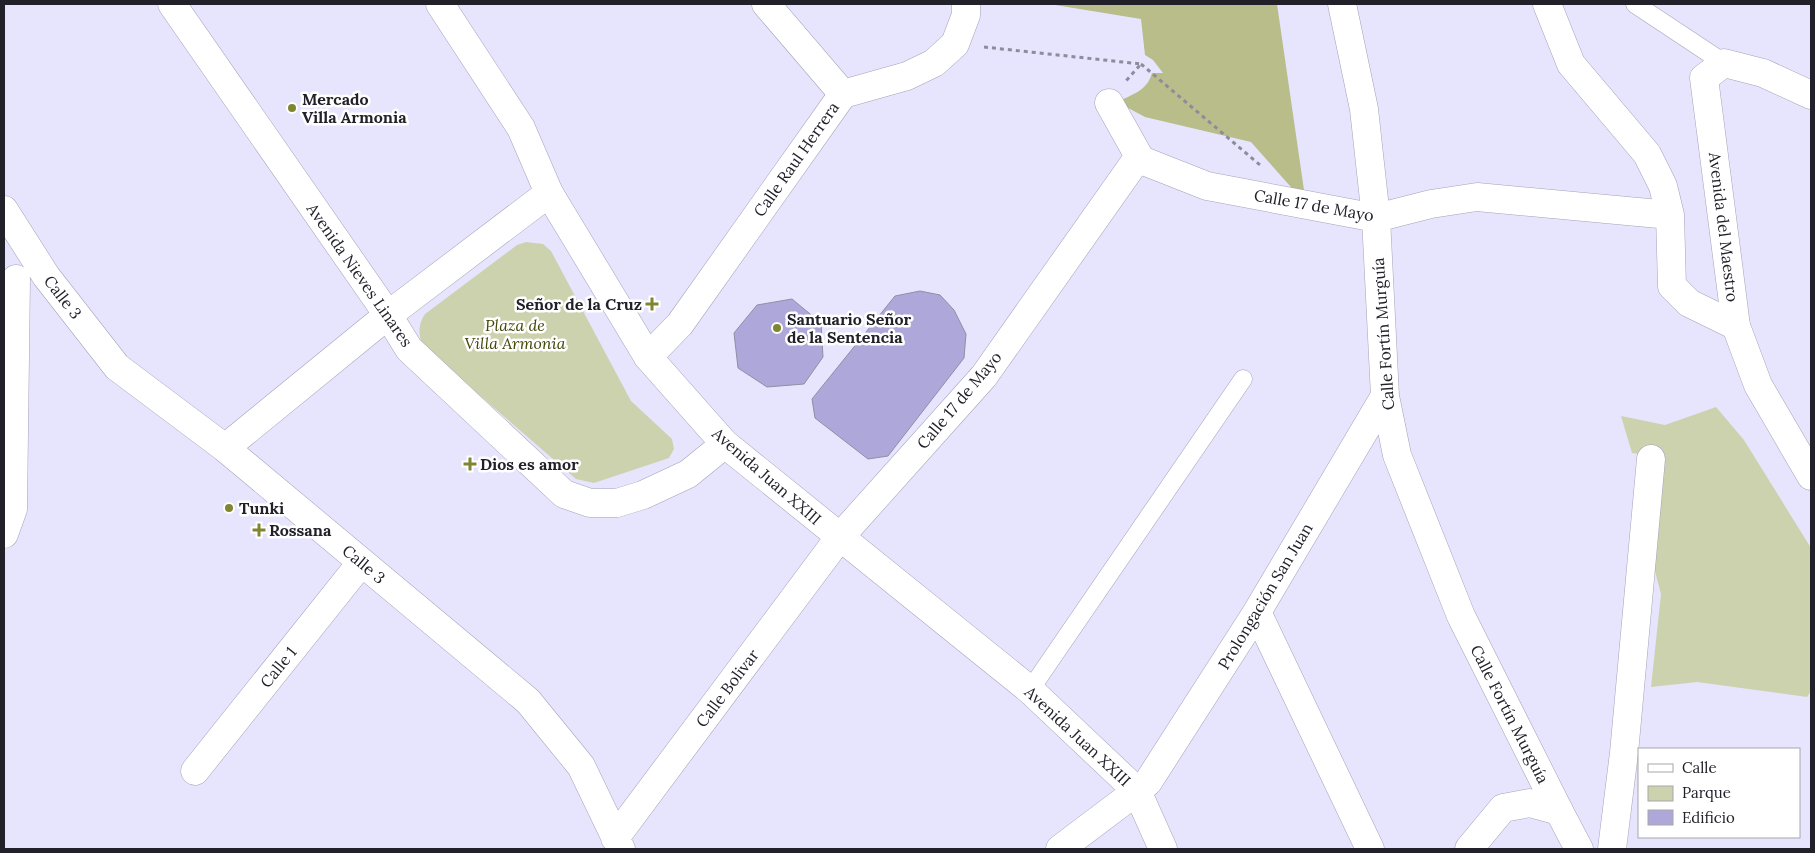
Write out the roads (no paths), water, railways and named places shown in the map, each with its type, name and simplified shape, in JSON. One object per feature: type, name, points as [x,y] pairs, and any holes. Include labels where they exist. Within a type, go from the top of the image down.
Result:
[{"type":"street","name":"Avenida Nieves Linares","points":[[172,4],[410,349],[564,494],[590,504],[617,503],[643,496],[688,474],[725,444]]},
{"type":"street","name":"Avenida Juan XXIII","points":[[440,4],[521,128],[549,193],[648,358],[725,444],[839,538],[1030,690],[1137,791],[1163,849]]},
{"type":"street","points":[[766,4],[843,94]]},
{"type":"street","name":"Calle Raul Herrera","points":[[648,358],[680,324],[843,94],[907,76],[934,63],[955,44],[966,15],[966,4]]},
{"type":"street","name":"Calle Fortín Murguía","points":[[1342,4],[1364,110],[1376,218],[1385,396],[1397,455],[1461,616],[1559,811]]},
{"type":"street","points":[[1547,4],[1571,64],[1647,154],[1663,186],[1670,215],[1672,286],[1689,303],[1736,326]]},
{"type":"street","points":[[1724,63],[1764,73],[1811,95]]},
{"type":"street","name":"Avenida del Maestro","points":[[1724,63],[1704,78],[1736,326],[1758,384],[1811,476]]},
{"type":"street","points":[[1109,103],[1140,160]]},
{"type":"street","name":"Calle 17 de Mayo","points":[[839,538],[984,376],[1137,159],[1207,186],[1376,218],[1431,204],[1477,197],[1670,215]]},
{"type":"street","points":[[225,448],[388,315],[549,193]]},
{"type":"street","name":"Calle 3","points":[[4,210],[46,276],[117,367],[225,448],[528,701],[580,766],[618,844]]},
{"type":"street","points":[[4,534],[13,509],[10,279],[46,276]]},
{"type":"street","name":"Prolongación San Juan","points":[[1060,849],[1148,782],[1257,612],[1385,396]]},
{"type":"street","points":[[1612,849],[1624,753],[1651,459]]},
{"type":"street","name":"Calle Bolivar","points":[[618,844],[839,538]]},
{"type":"street","name":"Calle 1","points":[[203,761],[361,562]]},
{"type":"street","points":[[1257,612],[1370,849]]},
{"type":"street","points":[[1469,849],[1503,808],[1530,803],[1559,811],[1579,849]]},
{"type":"lane","points":[[1635,4],[1724,63]]},
{"type":"lane","points":[[1030,690],[1243,379]]},
{"type":"place","name":"Mercado Villa Armonia","points":[[292,108]]},
{"type":"place","name":"Señor de la Cruz","points":[[652,304]]},
{"type":"place","name":"Santuario Señor de la Sentencia","points":[[777,328]]},
{"type":"place","name":"Dios es amor","points":[[470,464]]},
{"type":"place","name":"Tunki","points":[[229,508]]},
{"type":"place","name":"Rossana","points":[[259,530]]},
{"type":"park label","name":"Plaza de Villa Armonia","points":[[515,334]]}]
